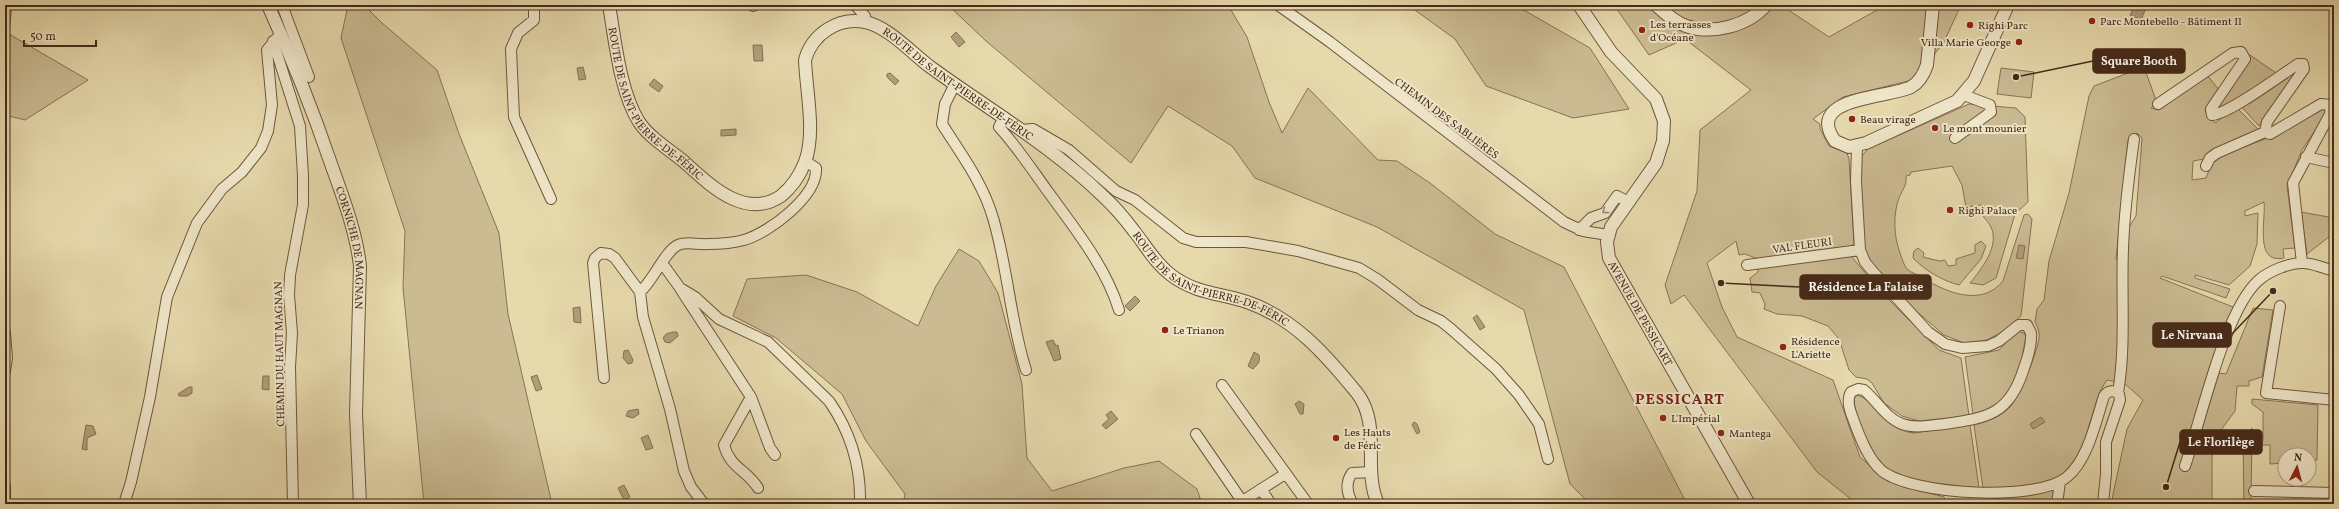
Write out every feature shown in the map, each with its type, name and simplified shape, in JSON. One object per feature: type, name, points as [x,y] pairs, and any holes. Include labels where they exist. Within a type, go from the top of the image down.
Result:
[{"type":"street","name":"CORNICHE DE MAGNAN","points":[[268,5],[278,39],[341,191],[358,252],[360,266],[356,414],[360,504]]},
{"type":"street","points":[[282,5],[309,77]]},
{"type":"street","points":[[534,5],[534,20],[531,25],[518,33],[511,49],[514,117],[552,199]]},
{"type":"street","name":"ROUTE DE SAINT-PIERRE-DE-FÉRIC","points":[[609,5],[626,90],[640,122],[652,135],[714,187],[739,201],[756,205],[764,204],[789,190],[805,161],[809,133],[805,60],[808,49],[818,37],[829,28],[842,23],[866,22],[876,26],[955,84],[1022,130],[1104,197],[1134,230],[1158,264],[1181,282],[1208,293],[1245,301],[1269,310],[1302,333],[1344,378],[1365,406],[1371,435],[1372,488],[1378,504]]},
{"type":"street","points":[[855,5],[865,16],[866,22]]},
{"type":"street","name":"CHEMIN DES SABLIÈRES","points":[[1278,5],[1330,42],[1564,222],[1579,230],[1608,236]]},
{"type":"street","points":[[1579,5],[1602,42],[1650,92],[1662,113],[1664,131],[1660,152],[1651,171],[1611,228],[1608,236]]},
{"type":"street","points":[[1656,5],[1675,21],[1687,27],[1715,29],[1743,22],[1754,16],[1766,5]]},
{"type":"street","points":[[1933,5],[1927,65],[1924,74],[1918,81],[1903,90],[1848,102],[1831,116],[1828,128],[1835,141],[1849,147],[1857,146],[1947,107],[1964,95],[1983,64],[2008,5]]},
{"type":"street","points":[[124,504],[131,482],[150,397],[167,297],[196,223],[222,190],[242,172],[261,148],[268,131],[272,105],[267,50],[278,39]]},
{"type":"street","name":"CHEMIN DU HAUT MAGNAN","points":[[278,39],[300,126],[303,176],[303,205],[290,275],[288,295],[292,332],[290,367],[293,504]]},
{"type":"street","points":[[2158,104],[2233,54],[2241,52],[2245,59],[2211,109],[2212,115],[2217,115],[2236,104],[2298,64],[2303,64],[2304,69],[2267,122],[2265,132]]},
{"type":"street","points":[[955,84],[945,104],[942,124],[976,176],[993,217],[1007,278],[1016,338],[1026,370]]},
{"type":"street","points":[[1956,138],[1991,112],[1990,105],[1964,95]]},
{"type":"street","points":[[2206,166],[2210,158],[2217,153],[2265,132],[2270,134],[2321,104],[2331,105],[2330,114],[2293,183],[2302,263]]},
{"type":"street","points":[[1004,117],[999,128],[1068,219],[1105,275],[1113,291],[1118,310]]},
{"type":"street","points":[[1022,130],[1034,129],[1069,150],[1116,191],[1135,200],[1183,238],[1204,242],[1246,242],[1298,251],[1359,268],[1377,279],[1418,310],[1446,325],[1496,370],[1519,395],[1539,424],[1548,459]]},
{"type":"street","points":[[2103,504],[2106,474],[2105,447],[2120,400],[2118,393],[2123,331],[2123,249],[2125,211],[2134,139]]},
{"type":"street","points":[[1857,146],[1856,181],[1860,250],[1865,262],[1874,273],[1928,332],[1941,342],[1957,348],[1981,348],[1994,344],[2019,325],[2027,325],[2031,333],[2027,360],[2015,394],[2002,408],[1981,418],[1922,426],[1908,426],[1894,420],[1864,390],[1858,389],[1851,392],[1849,401],[1856,426],[1877,466],[1894,477],[1947,491],[1996,492],[2040,487],[2060,482],[2074,469],[2083,454],[2096,423],[2104,396],[2110,391],[2118,393]]},
{"type":"street","points":[[2306,157],[2334,163]]},
{"type":"street","points":[[640,292],[646,286],[670,251],[678,245],[745,240],[785,218],[802,200],[817,177],[816,168],[805,161]]},
{"type":"street","points":[[1579,230],[1591,218],[1605,213],[1617,196],[1629,202]]},
{"type":"street","name":"AVENUE DE PESSICART","points":[[1608,236],[1608,249],[1612,264],[1749,504]]},
{"type":"street","name":"VAL FLEURI","points":[[1747,265],[1860,250]]},
{"type":"street","points":[[604,378],[599,311],[593,285],[595,258],[601,253],[610,254],[615,258],[640,292],[643,317],[670,409],[684,471],[691,487],[704,504]]},
{"type":"street","points":[[2185,466],[2215,370],[2238,308],[2259,280],[2276,270],[2302,263],[2334,271]]},
{"type":"street","points":[[662,264],[680,288],[751,397],[770,448],[775,455]]},
{"type":"street","points":[[680,288],[696,297],[719,319],[768,342],[829,401],[836,412],[854,456],[859,478],[860,504]]},
{"type":"street","points":[[2280,306],[2266,393],[2334,400]]},
{"type":"street","points":[[5,333],[7,358],[5,371]]},
{"type":"street","points":[[1222,386],[1308,504]]},
{"type":"street","points":[[751,397],[724,445],[727,454],[737,468],[752,478],[758,488]]},
{"type":"street","points":[[1196,434],[1240,503],[1285,474]]},
{"type":"street","points":[[1353,504],[1347,490],[1347,479],[1352,473],[1372,472]]},
{"type":"street","points":[[2057,504],[2060,482]]},
{"type":"street","points":[[5,486],[5,497]]},
{"type":"street","points":[[1261,489],[1271,504]]},
{"type":"street","points":[[2254,491],[2334,493]]},
{"type":"shaded area","points":[[5,5],[12,5],[9,34],[88,80],[25,120],[5,115]]},
{"type":"shaded area","points":[[348,5],[364,5],[382,23],[437,70],[459,134],[499,233],[508,314],[552,504],[424,504],[403,287],[405,231],[341,38]]},
{"type":"shaded area","points":[[948,5],[1228,5],[1247,37],[1269,102],[1282,133],[1308,88],[1378,160],[1397,161],[1430,183],[1495,234],[1564,267],[1687,504],[1590,504],[1570,484],[1524,310],[1377,227],[1255,178],[1232,146],[1168,106],[1131,163],[986,41]]},
{"type":"shaded area","points":[[1408,5],[1515,5],[1590,48],[1629,109],[1573,118],[1486,86],[1455,39]]},
{"type":"shaded area","points":[[1614,5],[1781,5],[1829,37],[1886,5],[1961,5],[1943,44],[1912,80],[1843,97],[1813,119],[1820,124],[1820,129],[1829,146],[1847,153],[1849,159],[1854,243],[1849,248],[1758,259],[1745,254],[1739,255],[1736,241],[1707,263],[1722,307],[1737,337],[1833,380],[1860,457],[1887,481],[1944,497],[1947,504],[1857,504],[1817,472],[1684,295],[1671,304],[1665,285],[1697,191],[1700,130],[1751,90],[1685,39],[1649,55]]},
{"type":"shaded area","points":[[2135,5],[2147,5],[2141,20],[2130,15]]},
{"type":"shaded area","points":[[956,32],[965,42],[959,47],[951,37]]},
{"type":"shaded area","points":[[753,45],[762,45],[763,61],[754,61]]},
{"type":"shaded area","points":[[2250,55],[2276,73],[2228,105],[2217,109],[2216,106]]},
{"type":"shaded area","points":[[583,67],[586,79],[579,80],[577,68]]},
{"type":"shaded area","points":[[2144,67],[2157,103],[2151,108],[2159,110],[2207,75],[2220,91],[2205,111],[2215,123],[2236,107],[2259,130],[2204,159],[2193,161],[2192,180],[2206,178],[2214,158],[2265,139],[2321,107],[2328,111],[2302,150],[2287,186],[2295,248],[2283,249],[2284,258],[2275,258],[2268,255],[2265,248],[2263,229],[2264,202],[2245,211],[2245,216],[2258,213],[2257,244],[2250,266],[2229,285],[2195,275],[2195,278],[2230,289],[2226,298],[2162,276],[2160,278],[2233,307],[2209,369],[2190,439],[2198,441],[2219,373],[2226,374],[2253,308],[2273,310],[2262,377],[2249,381],[2249,386],[2237,386],[2235,411],[2218,434],[2212,457],[2212,504],[2111,504],[2127,429],[2143,400],[2124,383],[2128,229],[2136,216],[2142,138],[2137,133],[2128,140],[2116,259],[2119,262],[2118,382],[2107,380],[2101,390],[2080,453],[2075,462],[2067,471],[2057,478],[2033,485],[1983,489],[1974,425],[1998,416],[2010,407],[2023,385],[2035,354],[2039,337],[2035,322],[2037,309],[2044,300],[2049,261],[2069,193],[2089,96],[2094,86]]},
{"type":"shaded area","points":[[2001,68],[2034,72],[2031,98],[1997,94]]},
{"type":"shaded area","points":[[2296,69],[2299,71],[2259,126],[2239,104]]},
{"type":"shaded area","points":[[890,73],[899,81],[895,85],[887,77],[887,74]]},
{"type":"shaded area","points":[[654,79],[663,86],[659,92],[649,85]]},
{"type":"shaded area","points":[[1969,104],[2016,108],[2025,117],[2028,202],[2015,214],[1996,278],[1983,285],[1970,283],[1984,265],[1988,257],[1993,242],[1993,234],[1991,227],[1983,216],[1981,205],[1966,207],[1962,185],[1952,166],[1911,172],[1910,175],[1906,176],[1905,186],[1897,206],[1895,222],[1897,243],[1907,269],[1932,284],[1964,295],[1975,295],[1985,294],[1995,289],[2003,281],[2024,215],[2028,214],[2032,219],[2021,316],[2004,331],[1987,340],[1964,343],[1944,335],[1915,310],[1868,260],[1864,248],[1860,158],[1868,149]]},
{"type":"shaded area","points":[[736,129],[736,135],[721,136],[721,130]]},
{"type":"shaded area","points":[[2301,212],[2334,218],[2334,233],[2307,254]]},
{"type":"shaded area","points":[[1981,241],[1986,246],[1981,259],[1959,285],[1934,274],[1913,258],[1914,251],[1918,248],[1924,253],[1923,257],[1939,261],[1945,260],[1948,266],[1956,265],[1956,259],[1975,253],[1975,245]]},
{"type":"shaded area","points":[[2019,245],[2025,246],[2023,259],[2016,258]]},
{"type":"shaded area","points":[[959,249],[979,261],[998,293],[1022,384],[1027,458],[1052,491],[1124,468],[1159,461],[1197,489],[1202,504],[903,504],[905,494],[866,441],[842,394],[776,338],[733,316],[747,279],[806,275],[857,292],[918,326],[936,286]]},
{"type":"shaded area","points":[[1851,256],[1883,294],[1939,350],[1961,358],[1969,416],[1919,421],[1902,416],[1884,403],[1872,383],[1867,379],[1856,377],[1849,370],[1839,339],[1828,326],[1802,316],[1777,314],[1764,309],[1765,304],[1760,293],[1752,292],[1750,278],[1758,272],[1758,268]]},
{"type":"shaded area","points":[[1135,296],[1140,301],[1130,311],[1125,306]]},
{"type":"shaded area","points":[[580,307],[581,323],[574,322],[573,308]]},
{"type":"shaded area","points":[[1477,315],[1485,327],[1480,330],[1473,318]]},
{"type":"shaded area","points":[[2017,331],[2024,333],[2026,337],[2018,375],[2010,393],[1997,406],[1973,414],[1965,357],[1999,350]]},
{"type":"shaded area","points":[[677,332],[678,336],[670,343],[665,342],[663,338],[666,334]]},
{"type":"shaded area","points":[[1053,340],[1056,346],[1058,345],[1061,359],[1054,361],[1046,342]]},
{"type":"shaded area","points":[[628,350],[633,360],[632,363],[628,364],[623,358],[624,351]]},
{"type":"shaded area","points":[[1254,352],[1259,355],[1259,360],[1253,369],[1248,366]]},
{"type":"shaded area","points":[[537,375],[542,389],[536,391],[531,377]]},
{"type":"shaded area","points":[[263,376],[269,376],[269,390],[262,389]]},
{"type":"shaded area","points":[[189,387],[192,387],[192,393],[187,396],[179,396],[178,394]]},
{"type":"shaded area","points":[[1857,395],[1870,403],[1894,426],[1913,433],[1970,425],[1979,488],[1930,484],[1904,478],[1893,474],[1885,468],[1873,453],[1861,427],[1857,416],[1854,399]]},
{"type":"shaded area","points":[[2252,399],[2318,405],[2317,460],[2317,447],[2277,447],[2277,464],[2270,464],[2270,445],[2260,445],[2260,441],[2263,441],[2263,412],[2252,404]]},
{"type":"shaded area","points":[[1299,401],[1304,404],[1303,414],[1300,414],[1295,404]]},
{"type":"shaded area","points":[[638,409],[639,414],[633,418],[626,416],[628,411]]},
{"type":"shaded area","points":[[1111,411],[1118,419],[1106,429],[1102,425],[1109,419],[1106,415]]},
{"type":"shaded area","points":[[2041,417],[2045,422],[2033,429],[2030,424]]},
{"type":"shaded area","points":[[1414,422],[1417,424],[1420,432],[1417,434],[1412,425]]},
{"type":"shaded area","points":[[86,425],[93,426],[96,434],[87,438],[87,450],[82,449]]},
{"type":"shaded area","points":[[2252,428],[2251,504],[2244,504],[2243,437]]},
{"type":"shaded area","points":[[648,435],[653,448],[646,450],[641,438]]},
{"type":"shaded area","points":[[624,485],[630,497],[624,500],[618,488]]},
{"type":"shaded area","points":[[2056,489],[2054,504],[1949,504],[1948,499],[1986,500]]},
{"type":"place","name":"Parc Montebello - Bâtiment II","points":[[2092,21]]},
{"type":"place","name":"Righi Parc","points":[[1970,25]]},
{"type":"place","name":"Les terrasses d'Océane","points":[[1642,30]]},
{"type":"place","name":"Villa Marie George","points":[[2019,42]]},
{"type":"place","name":"Square Booth","points":[[2016,77]]},
{"type":"place","name":"Beau virage","points":[[1852,119]]},
{"type":"place","name":"Le mont mounier","points":[[1935,128]]},
{"type":"place","name":"Righi Palace","points":[[1950,210]]},
{"type":"place","name":"Résidence La Falaise","points":[[1721,283]]},
{"type":"place","name":"Le Nirvana","points":[[2273,291]]},
{"type":"place","name":"Le Trianon","points":[[1165,330]]},
{"type":"place","name":"Résidence L'Ariette","points":[[1783,347]]},
{"type":"place","name":"L'Impérial","points":[[1663,418]]},
{"type":"place","name":"Mantega","points":[[1721,433]]},
{"type":"place","name":"Les Hauts de Féric","points":[[1336,438]]},
{"type":"place","name":"Le Florilège","points":[[2166,487]]},
{"type":"district","name":"PESSICART","points":[[1680,399]]}]
